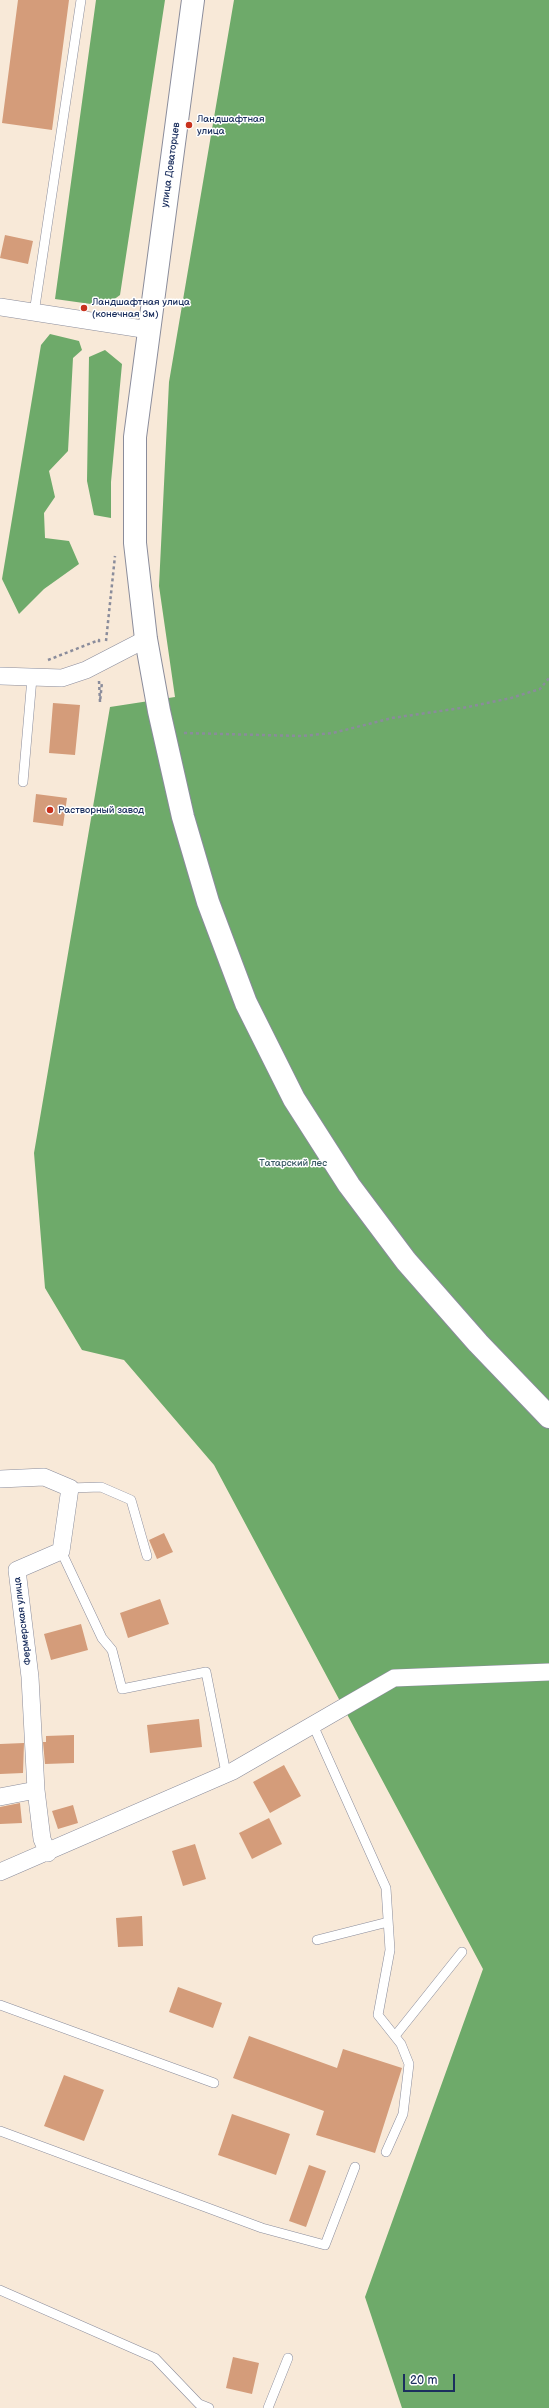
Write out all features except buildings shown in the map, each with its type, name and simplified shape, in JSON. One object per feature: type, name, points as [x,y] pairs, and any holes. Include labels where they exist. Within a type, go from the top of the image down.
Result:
[{"type":"main road","name":"улица Доваторцев","points":[[193,0],[135,437],[136,543],[146,639],[164,732],[183,817],[208,902],[246,1003],[294,1099],[349,1185],[406,1261],[478,1343],[549,1417]]},
{"type":"street","points":[[0,307],[148,330]]},
{"type":"street","points":[[0,676],[62,678],[86,670],[146,639]]},
{"type":"street","points":[[0,1479],[44,1477],[70,1488],[61,1551]]},
{"type":"street","name":"Фермерская улица","points":[[48,1853],[42,1839],[36,1790],[30,1677],[17,1570],[61,1551]]},
{"type":"street","points":[[0,1872],[48,1853],[226,1773],[394,1678],[549,1672]]},
{"type":"street","points":[[0,1797],[36,1790]]},
{"type":"lane","points":[[34,313],[81,0]]},
{"type":"lane","points":[[23,782],[32,678]]},
{"type":"lane","points":[[70,1488],[101,1487],[131,1500],[147,1556]]},
{"type":"lane","points":[[61,1551],[102,1638],[112,1650],[122,1689],[206,1672],[226,1773]]},
{"type":"lane","points":[[313,1725],[386,1888],[390,1950],[378,2015],[401,2044],[409,2064],[403,2114],[386,2152]]},
{"type":"lane","points":[[317,1940],[388,1922]]},
{"type":"lane","points":[[395,2036],[462,1952]]},
{"type":"lane","points":[[0,2005],[214,2083]]},
{"type":"lane","points":[[0,2130],[262,2228],[325,2245],[355,2166]]},
{"type":"lane","points":[[0,2290],[155,2358],[199,2404],[209,2408]]},
{"type":"lane","points":[[268,2408],[288,2358]]},
{"type":"path","points":[[164,732],[315,736],[347,730],[392,718],[468,707],[511,698],[540,689],[549,678]]},
{"type":"green space","points":[[96,0],[165,0],[120,295],[105,306],[55,299]]},
{"type":"green space","name":"Татарский лес","points":[[234,0],[549,0],[549,2408],[402,2408],[365,2297],[483,1969],[214,1465],[124,1360],[82,1350],[45,1288],[34,1153],[110,707],[175,697],[159,586],[169,382]]},
{"type":"green space","points":[[50,334],[79,341],[82,350],[73,358],[68,451],[49,471],[55,497],[44,513],[45,538],[69,541],[79,564],[44,589],[19,614],[2,579],[41,345]]},
{"type":"green space","points":[[105,350],[122,364],[111,482],[111,518],[94,515],[87,481],[89,357]]},
{"type":"place","name":"Ландшафтная улица","points":[[189,125]]},
{"type":"place","name":"Ландшафтная улица (конечная 3м)","points":[[84,308]]},
{"type":"place","name":"Растворный завод","points":[[50,810]]}]
